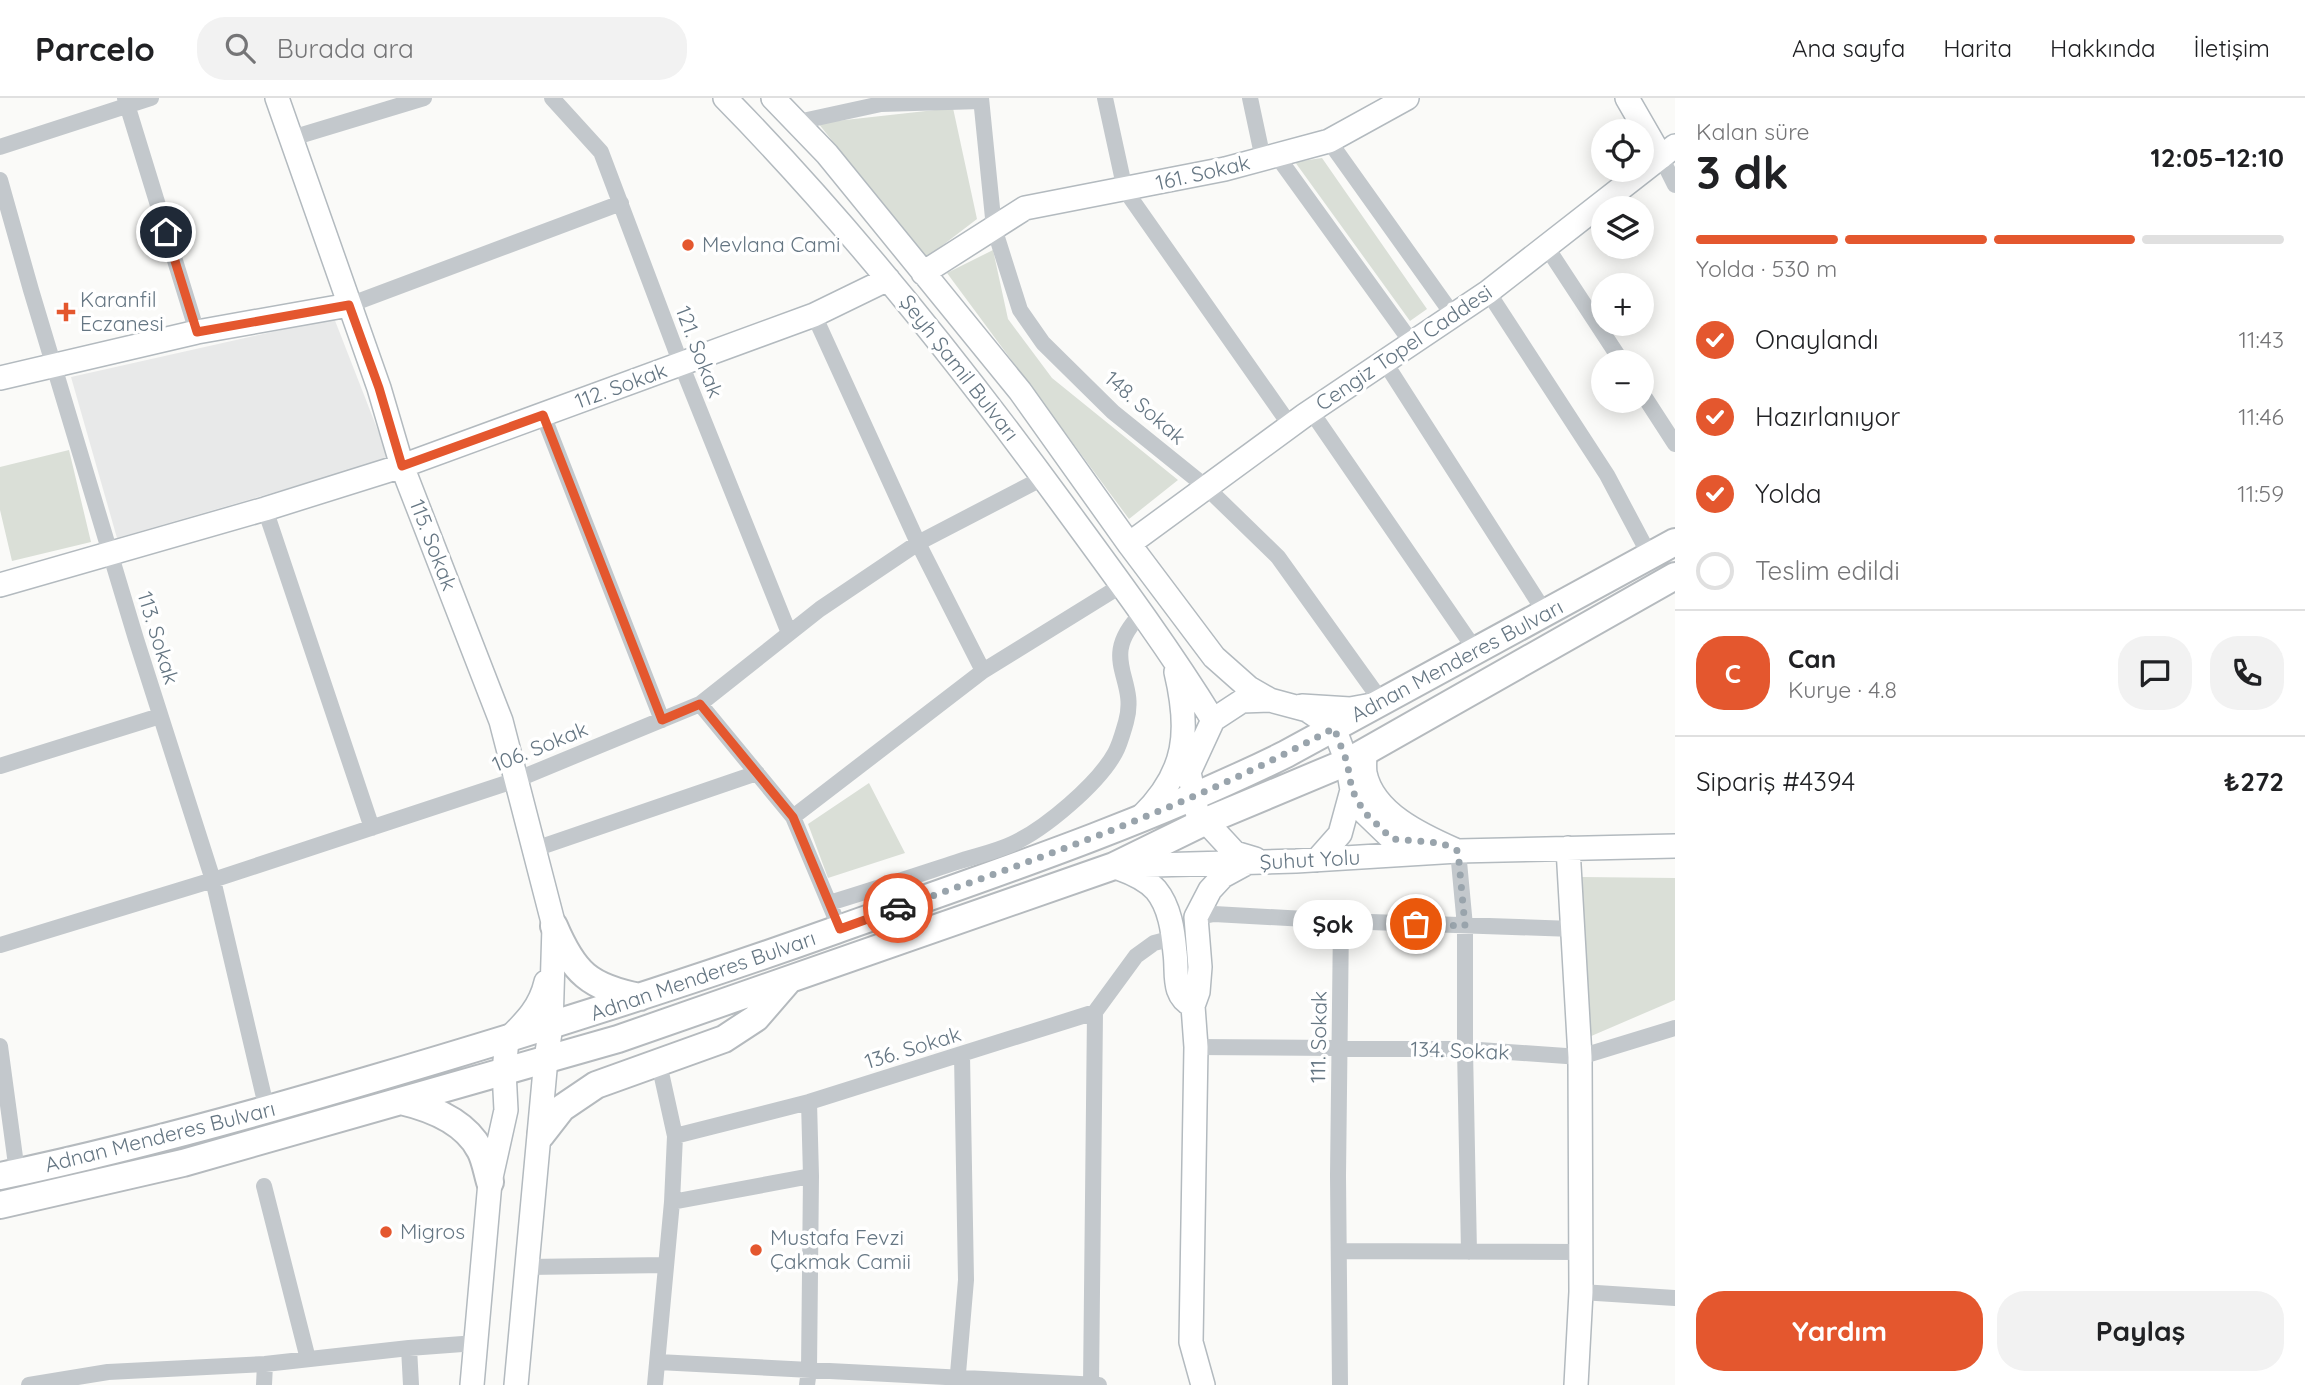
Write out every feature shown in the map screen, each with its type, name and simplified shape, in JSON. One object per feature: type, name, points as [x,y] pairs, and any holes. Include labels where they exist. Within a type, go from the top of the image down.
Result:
[{"type":"main road","name":"115. Sokak","points":[[277,98],[379,388],[402,466],[500,721],[535,849],[552,921],[548,976],[542,998],[531,1017],[507,1040]]},
{"type":"main road","name":"Şeyh Şamil Bulvarı","points":[[725,98],[787,161],[888,279],[1043,478],[1122,585],[1213,720]]},
{"type":"main road","name":"Şeyh Şamil Bulvarı","points":[[773,98],[827,154],[1020,391],[1214,657]]},
{"type":"main road","name":"161. Sokak","points":[[923,273],[1025,208],[1125,190],[1270,158],[1329,141],[1407,98]]},
{"type":"main road","points":[[1627,98],[1668,152]]},
{"type":"main road","name":"Cengiz Topel Caddesi","points":[[1129,544],[1290,425],[1488,292],[1668,152]]},
{"type":"main road","name":"112. Sokak","points":[[110,554],[402,466],[814,315],[888,279]]},
{"type":"main road","points":[[0,378],[197,332],[349,305]]},
{"type":"main road","name":"Adnan Menderes Bulvarı","points":[[9,1174],[267,1110],[507,1040],[642,997],[1075,845],[1253,771],[1675,542]]},
{"type":"main road","points":[[0,585],[110,554]]},
{"type":"main road","name":"Adnan Menderes Bulvarı","points":[[0,1205],[183,1163],[618,1039],[901,938],[1114,866],[1206,821],[1356,756],[1675,576]]},
{"type":"main road","points":[[1142,817],[1167,789],[1184,743],[1181,696],[1171,655]]},
{"type":"main road","points":[[1214,657],[1242,701]]},
{"type":"main road","points":[[1214,657],[1248,688],[1281,703],[1307,710],[1334,728],[1356,756],[1369,786],[1383,806],[1402,822],[1449,847]]},
{"type":"main road","points":[[1258,862],[1235,853],[1197,812],[1189,772],[1213,720],[1242,701],[1350,709],[1382,702]]},
{"type":"main road","points":[[1317,860],[1340,834],[1352,790],[1356,756]]},
{"type":"main road","points":[[1352,790],[1364,812],[1392,839],[1449,847]]},
{"type":"main road","name":"Şuhut Yolu","points":[[1114,866],[1317,860],[1449,847],[1675,846]]},
{"type":"main road","points":[[1568,848],[1580,1057],[1581,1292],[1576,1385]]},
{"type":"main road","points":[[1203,1385],[1191,1342],[1196,1046],[1193,1006],[1200,980],[1196,917],[1210,890],[1223,876],[1258,862]]},
{"type":"main road","points":[[1114,866],[1136,875],[1155,889],[1167,907],[1173,938],[1176,985],[1185,1002],[1193,1006]]},
{"type":"main road","points":[[552,921],[565,952],[588,977],[602,988],[642,997]]},
{"type":"main road","points":[[516,1385],[551,1026],[552,921]]},
{"type":"main road","points":[[541,1135],[562,1108],[596,1085],[724,1039],[756,1018],[789,980]]},
{"type":"main road","points":[[472,1385],[490,1182],[506,1110],[503,1071],[507,1040]]},
{"type":"main road","points":[[401,1101],[438,1113],[473,1138],[482,1153],[490,1182]]},
{"type":"street","points":[[0,147],[126,102],[151,98]]},
{"type":"street","points":[[292,138],[424,98]]},
{"type":"street","name":"121. Sokak","points":[[552,98],[601,152],[681,364],[789,634]]},
{"type":"street","points":[[1105,98],[1125,190],[1290,425]]},
{"type":"street","points":[[1250,98],[1270,158],[1412,343]]},
{"type":"street","points":[[798,122],[879,101],[981,99]]},
{"type":"street","name":"148. Sokak","points":[[981,99],[994,228],[1020,310],[1043,343],[1113,412],[1206,487],[1278,557],[1382,702]]},
{"type":"street","points":[[126,102],[197,332]]},
{"type":"street","points":[[1329,141],[1453,315]]},
{"type":"street","points":[[1668,152],[1675,185]]},
{"type":"street","name":"113. Sokak","points":[[0,180],[110,554],[214,880],[267,1110]]},
{"type":"street","points":[[349,305],[621,203]]},
{"type":"street","points":[[1546,246],[1614,350]]},
{"type":"street","points":[[1488,292],[1607,475],[1650,556]]},
{"type":"street","points":[[814,315],[918,543],[983,671]]},
{"type":"street","points":[[1384,362],[1545,614]]},
{"type":"street","points":[[1311,411],[1476,651]]},
{"type":"street","points":[[1654,412],[1675,444]]},
{"type":"street","points":[[543,415],[662,720]]},
{"type":"street","name":"106. Sokak","points":[[0,945],[214,880],[516,780],[700,704],[820,609],[918,543],[1043,478]]},
{"type":"street","points":[[265,509],[372,828]]},
{"type":"street","points":[[793,817],[983,671],[1122,585]]},
{"type":"street","points":[[829,904],[1013,844],[1045,825],[1073,801],[1116,752],[1127,719],[1128,701],[1120,659],[1120,643],[1129,627],[1142,613]]},
{"type":"street","points":[[700,704],[793,817],[840,929]]},
{"type":"street","points":[[0,765],[160,716]]},
{"type":"street","points":[[535,849],[757,773]]},
{"type":"street","points":[[1449,847],[1465,926],[1469,1252]]},
{"type":"street","points":[[1204,916],[1213,914],[1573,929]]},
{"type":"street","name":"111. Sokak","points":[[1340,1385],[1341,921]]},
{"type":"street","points":[[1091,1385],[1095,1012],[1136,956],[1154,943],[1173,938]]},
{"type":"street","name":"136. Sokak","points":[[676,1136],[809,1102],[1095,1012]]},
{"type":"street","points":[[1580,1057],[1675,1028]]},
{"type":"street","points":[[0,1046],[9,1174]]},
{"type":"street","name":"134. Sokak","points":[[1196,1046],[1465,1049],[1580,1057]]},
{"type":"street","points":[[958,1381],[966,1280],[961,1055]]},
{"type":"street","points":[[656,1385],[676,1136],[662,1077]]},
{"type":"street","points":[[808,1377],[811,1176],[809,1102]]},
{"type":"street","points":[[672,1202],[811,1176]]},
{"type":"street","points":[[264,1186],[308,1359]]},
{"type":"street","points":[[1339,1251],[1580,1252]]},
{"type":"street","points":[[528,1267],[666,1265]]},
{"type":"street","points":[[1581,1292],[1675,1297]]},
{"type":"street","points":[[29,1385],[476,1343]]},
{"type":"street","points":[[409,1348],[411,1385]]},
{"type":"street","points":[[658,1362],[808,1377],[1099,1385]]},
{"type":"street","points":[[264,1385],[265,1364]]},
{"type":"shaded area","points":[[953,108],[977,219],[926,258],[818,123]]},
{"type":"shaded area","points":[[1322,158],[1427,309],[1410,321],[1295,162]]},
{"type":"shaded area","points":[[993,250],[1008,319],[1052,378],[1178,480],[1129,519],[947,273]]},
{"type":"shaded area","points":[[334,318],[389,459],[117,538],[71,377]]},
{"type":"shaded area","points":[[69,450],[91,542],[12,561],[0,510],[0,467]]},
{"type":"shaded area","points":[[869,783],[905,853],[828,878],[808,824]]},
{"type":"shaded area","points":[[1582,877],[1675,878],[1675,1000],[1589,1037]]},
{"type":"way so far","points":[[898,908],[1075,845],[1253,771],[1334,728],[1347,762],[1352,790],[1364,812],[1392,839],[1441,843],[1458,851],[1465,926],[1416,924]]},
{"type":"place","name":"Mevlana Cami","points":[[688,245]]},
{"type":"place","name":"Karanfil Eczanesi","points":[[66,312]]},
{"type":"place","name":"Şok","points":[[1416,924]]},
{"type":"place","name":"Migros","points":[[386,1232]]},
{"type":"place","name":"Mustafa Fevzi Çakmak Camii","points":[[756,1250]]},
{"type":"route","points":[[166,232],[197,332],[349,305],[379,388],[402,466],[543,415],[662,720],[700,704],[793,817],[840,929],[898,908]]}]
